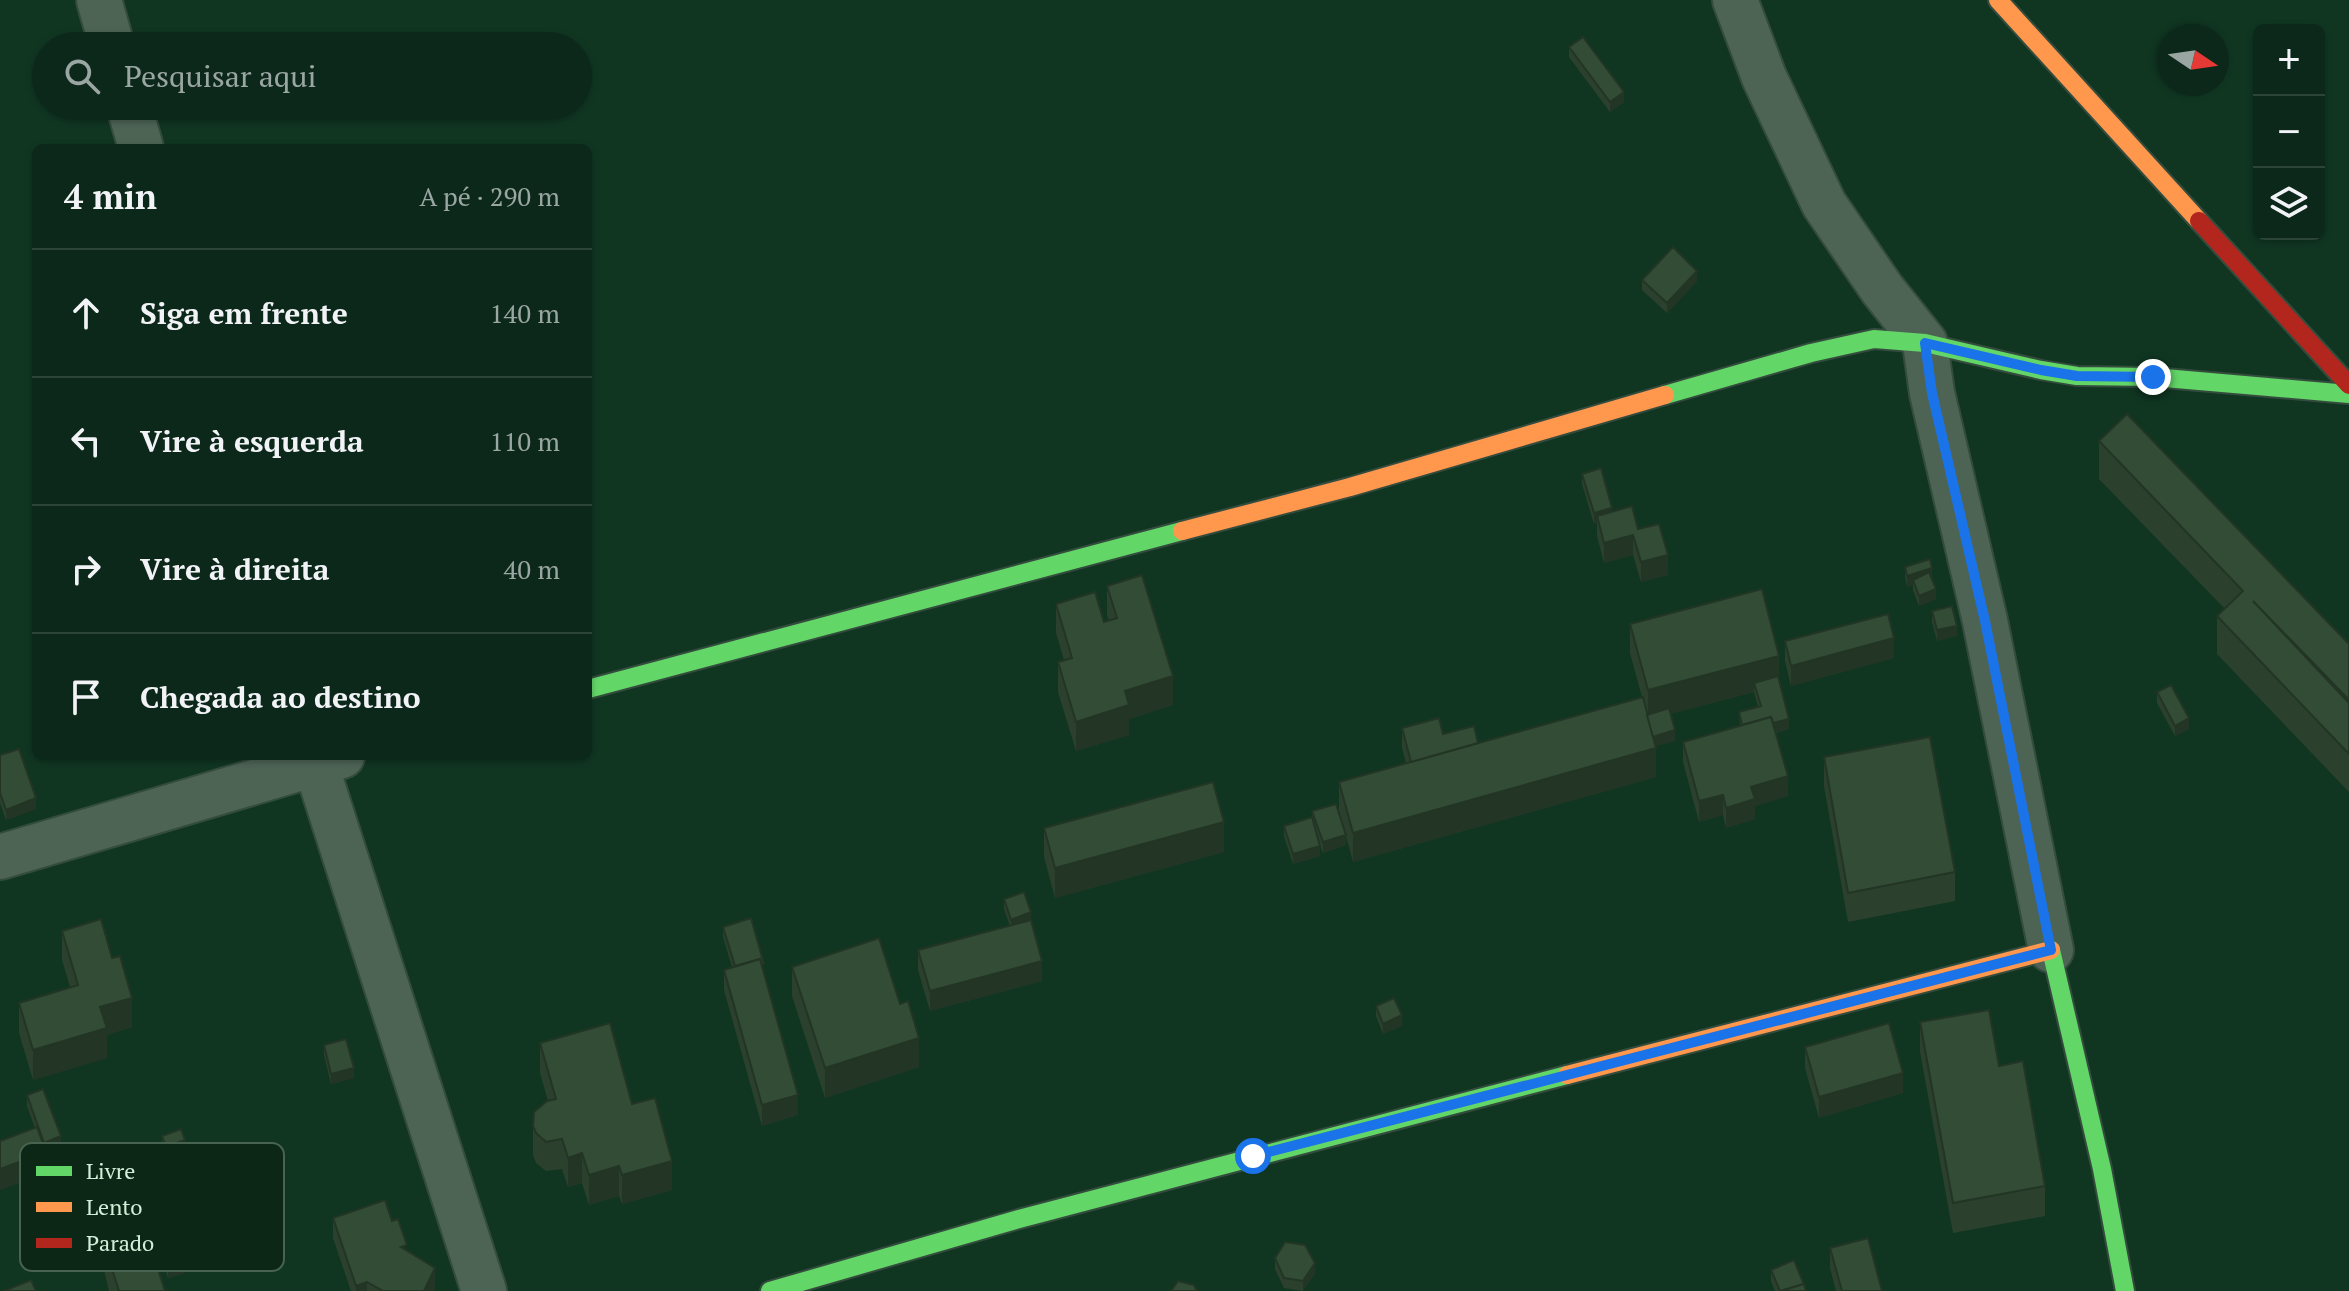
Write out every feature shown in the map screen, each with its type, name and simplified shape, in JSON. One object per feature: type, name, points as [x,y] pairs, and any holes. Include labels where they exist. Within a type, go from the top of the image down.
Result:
[{"type":"street","points":[[99,0],[108,32]]},
{"type":"street","points":[[1735,0],[1764,77],[1824,204],[1882,289],[1925,343],[1932,393],[1985,621],[2051,950],[2102,1169],[2125,1291]]},
{"type":"street","points":[[1998,0],[2349,385]]},
{"type":"street","points":[[133,120],[140,144]]},
{"type":"street","points":[[592,688],[1350,487],[1811,353],[1874,339],[1925,343],[2077,376],[2153,377],[2349,394]]},
{"type":"street","points":[[0,857],[317,760]]},
{"type":"street","points":[[325,760],[484,1291]]},
{"type":"street","points":[[770,1291],[1239,1160],[2051,950]]},
{"type":"building","points":[[1583,37],[1624,92],[1610,102],[1569,47]]},
{"type":"building","points":[[1673,247],[1697,271],[1667,303],[1642,280]]},
{"type":"building","points":[[2127,414],[2349,644],[2349,700],[2253,601],[2349,703],[2349,754],[2217,616],[2243,591],[2099,441]]},
{"type":"building","points":[[1601,468],[1612,508],[1594,513],[1582,474]]},
{"type":"building","points":[[1632,506],[1638,529],[1659,524],[1668,555],[1641,562],[1633,535],[1604,543],[1597,516]]},
{"type":"building","points":[[1930,559],[1932,568],[1907,576],[1905,567]]},
{"type":"building","points":[[1929,572],[1936,589],[1919,596],[1913,580]]},
{"type":"building","points":[[1142,575],[1173,676],[1125,691],[1129,705],[1076,722],[1058,662],[1072,658],[1056,604],[1095,592],[1104,622],[1117,618],[1107,586]]},
{"type":"building","points":[[1762,589],[1779,656],[1648,690],[1630,624]]},
{"type":"building","points":[[1952,606],[1957,626],[1937,630],[1932,611]]},
{"type":"building","points":[[1888,614],[1894,638],[1791,666],[1785,641]]},
{"type":"building","points":[[1778,676],[1789,719],[1773,723],[1771,717],[1742,725],[1739,712],[1761,706],[1754,683]]},
{"type":"building","points":[[2171,685],[2189,718],[2175,726],[2157,692]]},
{"type":"building","points":[[1643,697],[1656,748],[1353,833],[1339,782]]},
{"type":"building","points":[[1669,708],[1675,730],[1653,737],[1647,715]]},
{"type":"building","points":[[1771,717],[1788,776],[1751,787],[1755,799],[1726,808],[1723,795],[1699,801],[1683,742]]},
{"type":"building","points":[[1439,718],[1443,734],[1474,726],[1478,743],[1411,762],[1402,728]]},
{"type":"building","points":[[1930,737],[1955,872],[1848,893],[1824,757]]},
{"type":"building","points":[[19,749],[36,798],[6,810],[0,793],[0,755]]},
{"type":"building","points":[[1213,782],[1224,822],[1055,868],[1044,828]]},
{"type":"building","points":[[1336,804],[1346,835],[1323,842],[1312,811]]},
{"type":"building","points":[[1312,817],[1320,846],[1293,854],[1284,826]]},
{"type":"building","points":[[1024,892],[1031,912],[1011,920],[1004,899]]},
{"type":"building","points":[[751,918],[764,964],[761,965],[760,959],[735,966],[723,927]]},
{"type":"building","points":[[101,919],[112,958],[120,956],[132,998],[100,1007],[107,1028],[33,1050],[19,1003],[78,985],[62,931]]},
{"type":"building","points":[[1031,920],[1042,961],[930,991],[918,950]]},
{"type":"building","points":[[879,938],[900,1004],[908,1001],[919,1038],[825,1068],[792,967]]},
{"type":"building","points":[[760,959],[798,1095],[762,1105],[724,970]]},
{"type":"building","points":[[1394,998],[1402,1015],[1383,1024],[1376,1006]]},
{"type":"building","points":[[1989,1010],[1999,1066],[2023,1061],[2045,1186],[1953,1203],[1920,1022]]},
{"type":"building","points":[[610,1023],[632,1104],[655,1098],[672,1161],[622,1175],[619,1166],[589,1175],[582,1153],[568,1158],[562,1139],[546,1142],[533,1126],[534,1112],[547,1101],[556,1099],[540,1043]]},
{"type":"building","points":[[1889,1023],[1903,1073],[1819,1097],[1805,1047]]},
{"type":"building","points":[[346,1039],[354,1068],[331,1074],[324,1045]]},
{"type":"building","points":[[43,1089],[61,1136],[44,1143],[27,1095]]},
{"type":"building","points":[[37,1127],[43,1143],[20,1143],[20,1162],[0,1169],[0,1141]]},
{"type":"building","points":[[181,1129],[185,1140],[165,1143],[162,1136]]},
{"type":"building","points":[[385,1200],[392,1221],[398,1219],[407,1245],[401,1247],[435,1268],[424,1291],[383,1291],[367,1282],[356,1286],[333,1218]]},
{"type":"building","points":[[1868,1238],[1882,1291],[1842,1291],[1830,1248]]},
{"type":"building","points":[[1285,1242],[1305,1245],[1315,1263],[1303,1281],[1284,1278],[1275,1258]]},
{"type":"building","points":[[1794,1260],[1804,1284],[1780,1291],[1771,1270]]},
{"type":"building","points":[[113,1271],[159,1271],[165,1291],[119,1291]]},
{"type":"building","points":[[31,1280],[36,1291],[4,1291]]},
{"type":"building","points":[[1178,1281],[1194,1285],[1197,1291],[1171,1291]]},
{"type":"building","points":[[1804,1284],[1806,1291],[1784,1291],[1784,1290]]},
{"type":"traffic: fast","points":[[1665,395],[1811,353],[1874,339],[1925,343],[2077,376],[2153,377],[2349,394]]},
{"type":"traffic: fast","points":[[592,688],[1182,531]]},
{"type":"traffic: fast","points":[[2051,950],[2102,1169],[2125,1291]]},
{"type":"traffic: fast","points":[[770,1291],[1019,1219],[1567,1075]]},
{"type":"traffic: slow","points":[[1998,0],[2199,221]]},
{"type":"traffic: slow","points":[[1182,531],[1350,487],[1665,395]]},
{"type":"traffic: slow","points":[[1567,1075],[2051,950]]},
{"type":"traffic: jam","points":[[2199,221],[2349,385]]},
{"type":"route","points":[[1253,1156],[2051,950],[1985,621],[1932,393],[1925,343],[2077,376],[2153,377]]}]
